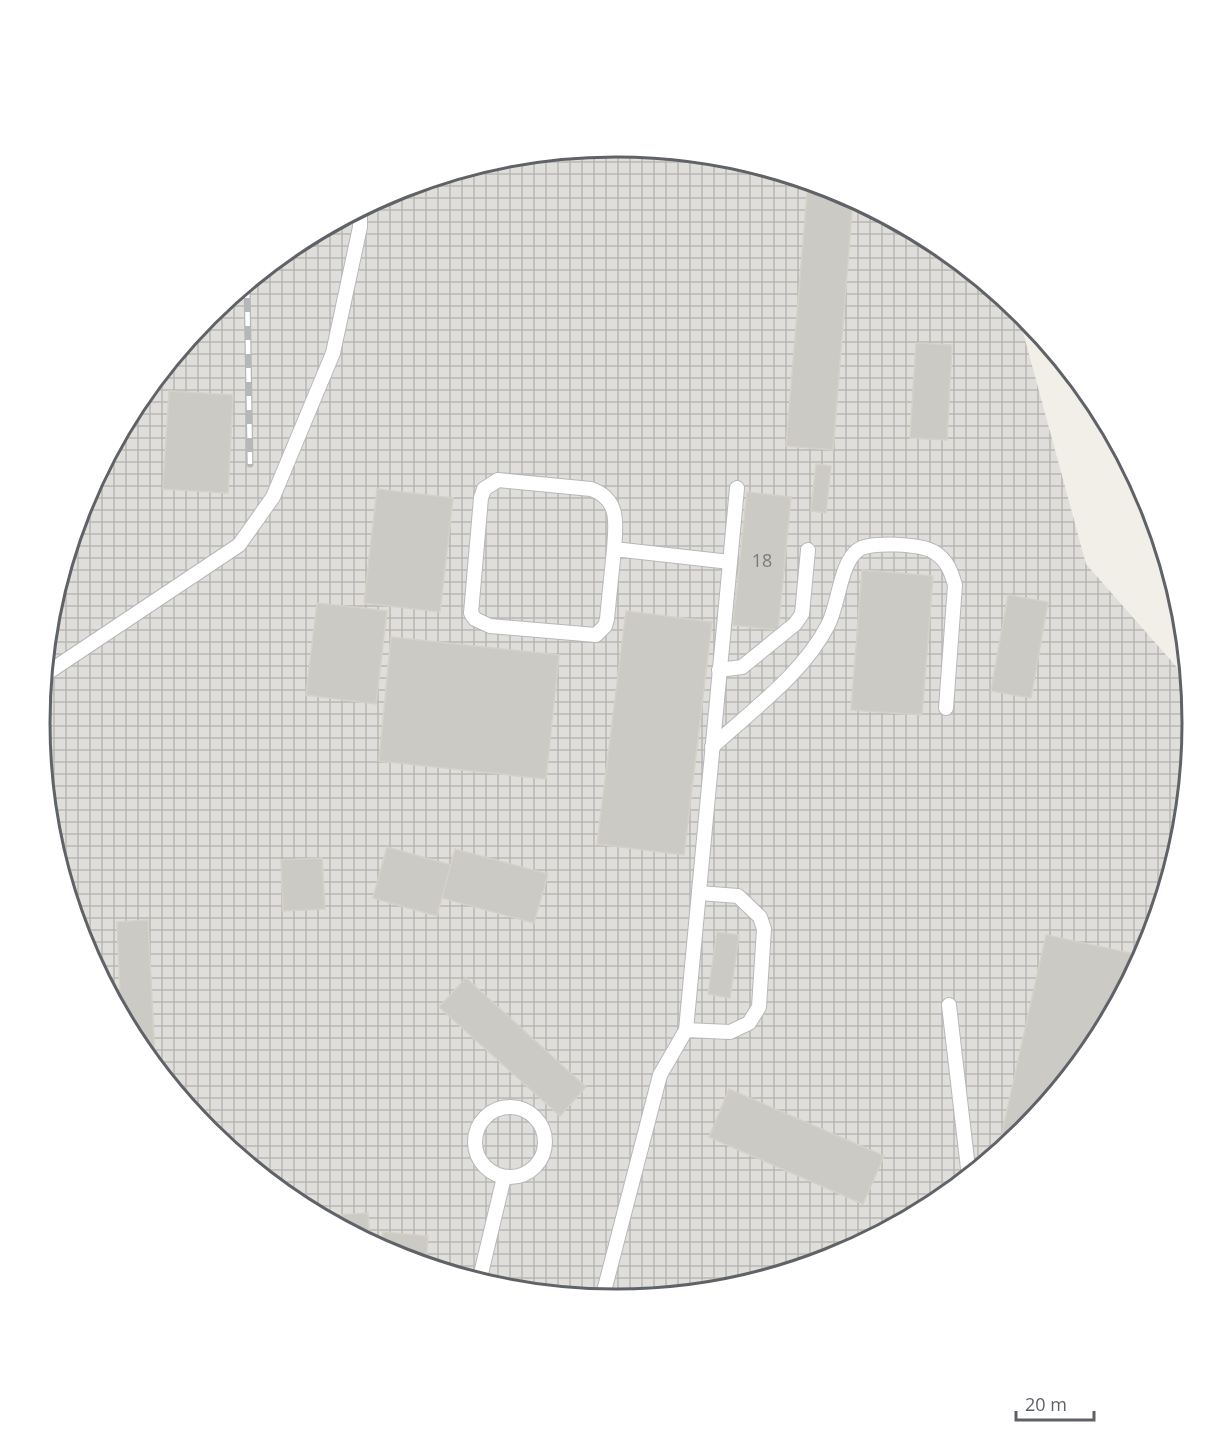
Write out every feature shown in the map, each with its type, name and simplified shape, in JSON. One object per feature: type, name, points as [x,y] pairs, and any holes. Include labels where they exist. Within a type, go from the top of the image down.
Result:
[{"type":"lane","points":[[52,669],[239,545],[273,497],[333,353],[360,218]]},
{"type":"lane","points":[[498,480],[591,489],[602,493],[615,510],[617,521],[614,549],[607,619],[605,626],[596,635],[490,626],[475,620],[471,613],[481,498],[484,489],[498,480]]},
{"type":"lane","points":[[604,1290],[660,1075],[686,1030],[737,488]]},
{"type":"lane","points":[[712,747],[788,677],[817,644],[835,610],[849,560],[858,550],[871,544],[924,548],[935,552],[950,567],[955,585],[946,708]]},
{"type":"lane","points":[[614,549],[730,562]]},
{"type":"lane","points":[[719,670],[742,667],[795,624],[802,614],[808,550]]},
{"type":"lane","points":[[686,1030],[730,1032],[750,1023],[759,1007],[764,929],[760,916],[738,896],[699,893]]},
{"type":"lane","points":[[949,1005],[968,1167]]},
{"type":"lane","points":[[513,1107],[527,1111],[539,1122],[545,1137],[543,1154],[535,1167],[521,1176],[504,1177],[484,1167],[476,1152],[476,1134],[483,1119],[498,1109],[513,1107]]},
{"type":"lane","points":[[481,1274],[504,1177]]},
{"type":"shaded area","points":[[579,158],[653,158],[727,168],[763,176],[833,200],[899,233],[931,252],[961,274],[1022,328],[1086,564],[1180,670],[1182,724],[1178,797],[1163,870],[1139,940],[1107,1007],[1087,1038],[1042,1097],[1017,1124],[961,1173],[931,1195],[867,1232],[798,1260],[763,1271],[690,1285],[653,1289],[579,1289],[505,1279],[469,1271],[399,1247],[365,1232],[301,1195],[271,1173],[215,1124],[190,1097],[145,1038],[125,1007],[108,974],[80,906],[60,834],[54,797],[50,724],[51,686],[60,613],[69,577],[80,541],[108,473],[125,440],[167,379],[215,323],[242,298],[301,252],[333,233],[365,215],[434,187],[469,176],[542,162]]},
{"type":"building","points":[[807,190],[852,208],[833,450],[786,446]]},
{"type":"building","points":[[916,343],[952,345],[947,440],[910,438]]},
{"type":"building","points":[[169,391],[233,395],[228,493],[163,489]]},
{"type":"building","points":[[816,464],[831,466],[826,513],[811,511]]},
{"type":"building","points":[[377,489],[453,498],[440,612],[364,603]]},
{"type":"building","points":[[747,492],[791,497],[778,630],[733,625]]},
{"type":"building","points":[[862,570],[933,576],[922,715],[851,710]]},
{"type":"building","points":[[1008,595],[1048,602],[1031,698],[991,691]]},
{"type":"building","points":[[317,603],[387,611],[376,704],[306,695]]},
{"type":"building","points":[[626,611],[712,622],[684,855],[597,844]]},
{"type":"building","points":[[391,637],[559,655],[546,779],[379,761]]},
{"type":"building","points":[[387,847],[451,865],[437,916],[373,898]]},
{"type":"building","points":[[455,849],[548,874],[534,923],[442,898]]},
{"type":"building","points":[[322,858],[325,909],[283,911],[281,860]]},
{"type":"building","points":[[148,920],[155,1051],[120,998],[117,922]]},
{"type":"building","points":[[717,932],[739,935],[730,998],[708,994]]},
{"type":"building","points":[[1046,935],[1133,954],[1107,1007],[1087,1038],[1042,1097],[1001,1139]]},
{"type":"building","points":[[466,978],[586,1087],[560,1116],[439,1007]]},
{"type":"building","points":[[729,1089],[884,1156],[863,1204],[709,1137]]},
{"type":"building","points":[[368,1213],[369,1234],[365,1232],[335,1215]]},
{"type":"building","points":[[383,1232],[428,1236],[427,1257],[399,1247],[383,1240]]},
{"type":"railway","points":[[247,294],[250,464]]}]
